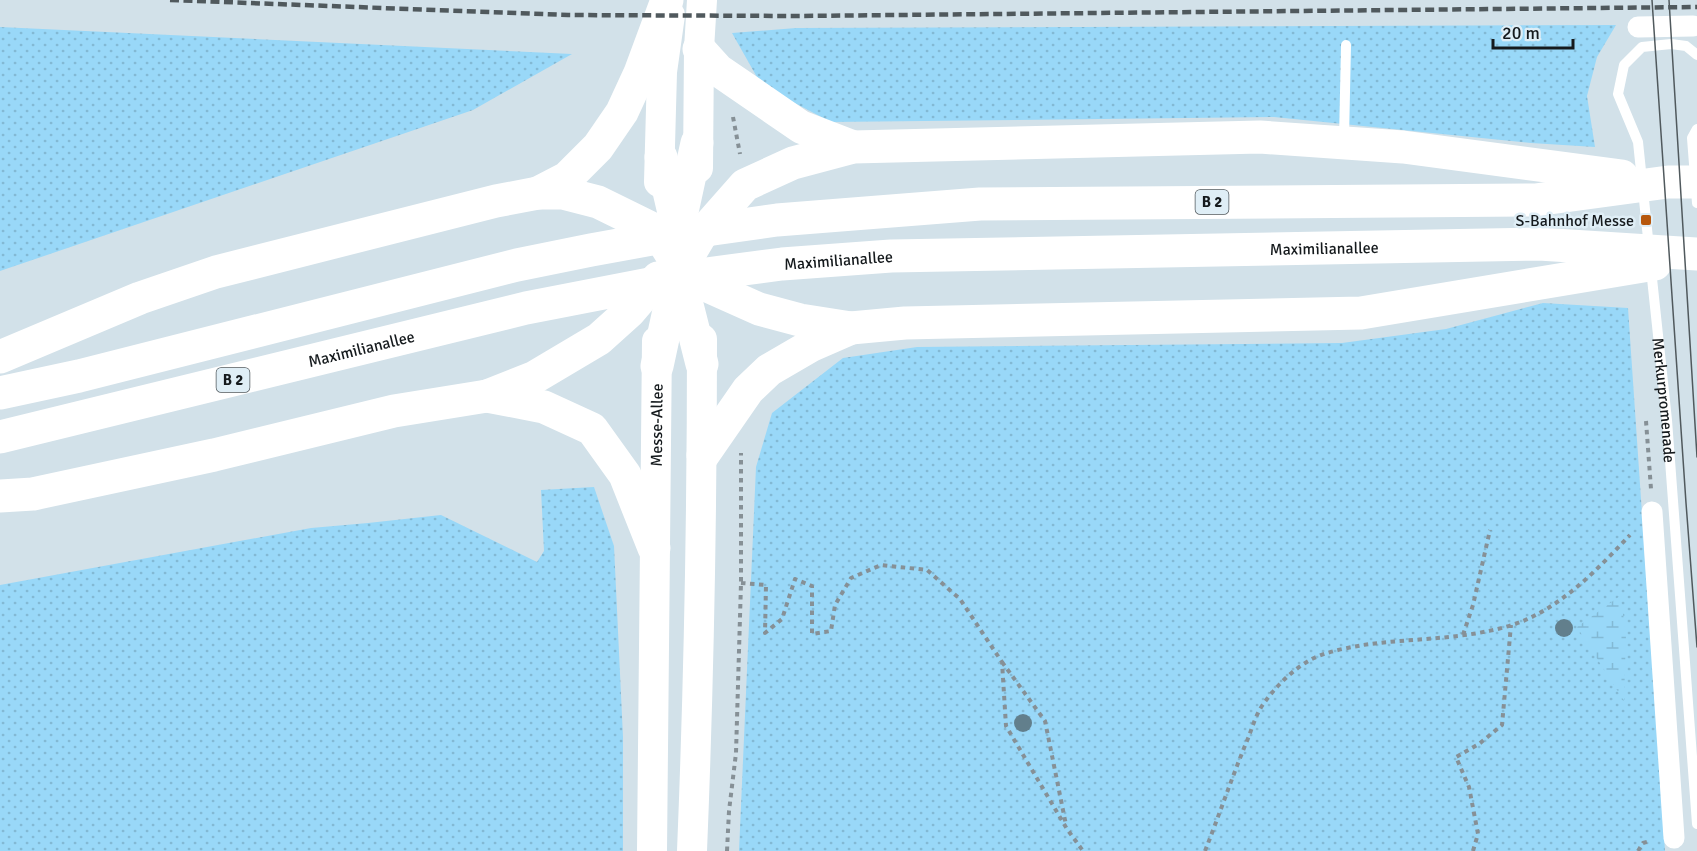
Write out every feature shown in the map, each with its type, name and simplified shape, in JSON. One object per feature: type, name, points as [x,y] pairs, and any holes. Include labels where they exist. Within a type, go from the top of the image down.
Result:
[{"type":"highway","points":[[0,357],[140,298],[216,272],[538,192],[567,178],[598,147],[616,121],[640,73],[667,0]]},
{"type":"highway","points":[[699,49],[718,70],[801,127],[853,147]]},
{"type":"highway","points":[[0,496],[33,494],[214,455],[394,411],[487,396],[535,377],[599,339],[629,312],[745,185],[793,163],[853,147],[1260,137],[1402,147],[1683,182]]},
{"type":"highway","points":[[657,366],[679,256],[697,143]]},
{"type":"highway","points":[[661,157],[702,364]]},
{"type":"highway","name":"B 2","points":[[0,393],[79,376],[456,280],[591,250],[685,233],[777,220],[980,204],[1535,200],[1683,182]]},
{"type":"highway","points":[[538,192],[563,193],[598,202],[759,309],[801,320],[851,328],[905,323],[1361,313],[1697,256]]},
{"type":"highway","name":"Maximilianallee","points":[[0,437],[589,295],[691,276],[782,264],[891,256],[1539,244],[1697,256]]},
{"type":"highway","points":[[703,455],[748,390],[769,370],[812,345],[851,328]]},
{"type":"highway","points":[[487,396],[544,406],[592,429],[626,475],[654,548]]},
{"type":"main road","points":[[661,157],[662,72],[672,0]]},
{"type":"main road","points":[[697,143],[702,0]]},
{"type":"main road","points":[[692,851],[697,751],[703,455],[702,364]]},
{"type":"main road","name":"Messe-Allee","points":[[652,851],[657,366]]},
{"type":"street","points":[[1638,27],[1693,26]]},
{"type":"street","points":[[1652,512],[1674,838]]},
{"type":"lane","name":"Merkurpromenade","points":[[1697,55],[1686,46],[1671,44],[1642,47],[1623,65],[1618,94],[1638,142],[1667,420],[1697,824]]},
{"type":"lane","points":[[1344,143],[1346,45]]},
{"type":"lane","points":[[1697,129],[1692,138],[1697,203]]},
{"type":"path","points":[[732,112],[742,163]]},
{"type":"path","points":[[728,851],[729,811],[736,753],[741,583],[740,458],[742,449]]},
{"type":"path","points":[[1205,851],[1242,751],[1262,705],[1286,677],[1315,658],[1345,648],[1384,642],[1462,636],[1511,625],[1536,616],[1601,566],[1652,512]]},
{"type":"path","points":[[1462,636],[1473,605],[1490,530]]},
{"type":"path","points":[[741,583],[766,585],[765,633],[782,619],[795,579],[812,586],[812,634],[831,631],[836,605],[851,578],[881,565],[927,570],[960,599],[1045,721],[1067,829]]},
{"type":"path","points":[[1473,851],[1478,834],[1469,787],[1456,758],[1479,744],[1502,725],[1511,625]]},
{"type":"path","points":[[1002,662],[1006,726],[1067,829],[1083,851]]},
{"type":"green space","points":[[1616,25],[1597,57],[1587,96],[1595,147],[1531,143],[1274,117],[831,122],[762,86],[732,33],[796,28]]},
{"type":"green space","points":[[0,27],[572,54],[473,110],[0,271]]},
{"type":"green space","points":[[1543,303],[1628,308],[1665,851],[739,851],[756,467],[772,413],[843,358],[917,347],[1342,343],[1446,329]]},
{"type":"green space","points":[[594,487],[614,546],[623,737],[623,851],[0,851],[0,585],[311,528],[441,515],[537,562],[544,551],[541,490]]},
{"type":"green space","points":[[1620,596],[1626,633],[1624,701],[1577,627]]},
{"type":"tram line","points":[[1652,0],[1697,647]]},
{"type":"tram line","points":[[1669,0],[1697,457]]},
{"type":"railway","points":[[170,0],[568,15],[796,16],[1697,7]]},
{"type":"place","name":"S-Bahnhof Messe","points":[[1646,220]]}]
